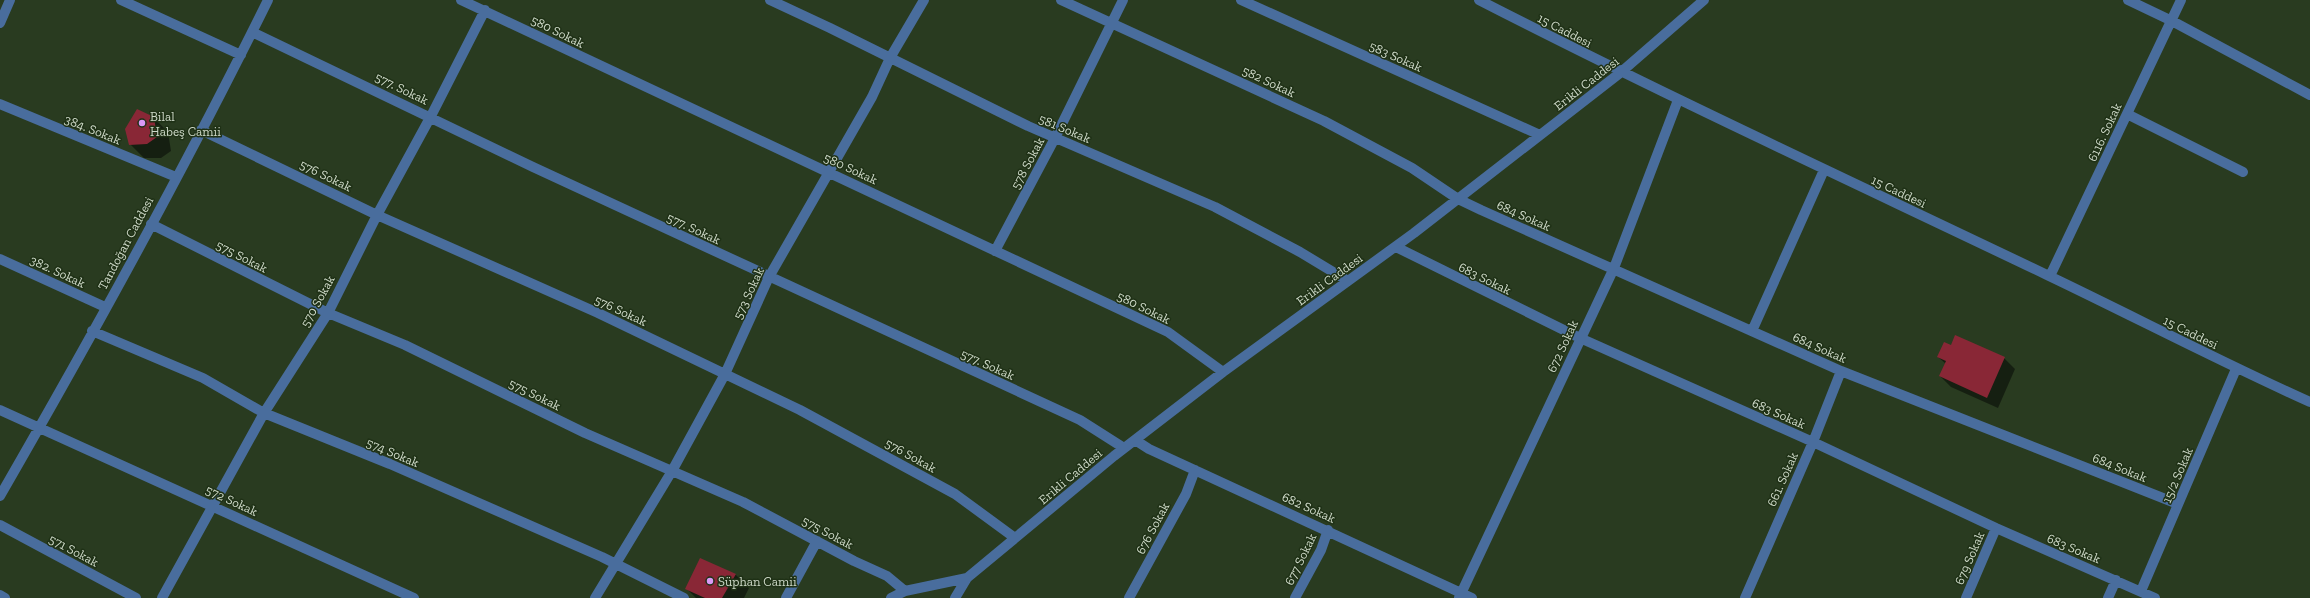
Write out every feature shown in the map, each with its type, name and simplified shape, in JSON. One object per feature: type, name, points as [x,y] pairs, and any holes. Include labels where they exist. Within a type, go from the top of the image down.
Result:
[{"type":"street","points":[[0,23],[10,0]]},
{"type":"street","points":[[121,0],[241,55]]},
{"type":"street","name":"Tandoğan Caddesi","points":[[0,496],[40,427],[151,224],[241,55],[268,0]]},
{"type":"street","name":"580 Sokak","points":[[462,0],[1168,332],[1223,372]]},
{"type":"street","name":"581 Sokak","points":[[770,0],[1055,138],[1216,207],[1300,252],[1348,281]]},
{"type":"street","name":"573 Sokak","points":[[595,598],[672,471],[725,374],[769,277],[872,97],[890,58],[924,0]]},
{"type":"street","name":"582 Sokak","points":[[1061,0],[1324,120],[1412,168],[1458,199]]},
{"type":"street","name":"578 Sokak","points":[[995,251],[1055,138],[1122,0]]},
{"type":"street","name":"583 Sokak","points":[[1241,0],[1540,135]]},
{"type":"street","name":"15 Caddesi","points":[[1479,0],[1620,73],[2050,276],[2236,369],[2310,402]]},
{"type":"street","name":"Erikli Caddesi","points":[[967,578],[1124,448],[1223,372],[1396,247],[1620,73],[1704,0]]},
{"type":"street","points":[[2128,0],[2172,21],[2310,95]]},
{"type":"street","name":"6116. Sokak","points":[[2050,276],[2182,0]]},
{"type":"street","name":"570 Sokak","points":[[162,598],[264,413],[328,313],[377,215],[431,116],[485,10]]},
{"type":"street","name":"577. Sokak","points":[[252,32],[431,116],[533,167],[1080,420],[1124,448]]},
{"type":"street","name":"672 Sokak","points":[[1460,596],[1614,268],[1678,100]]},
{"type":"street","name":"384. Sokak","points":[[0,104],[176,177]]},
{"type":"street","points":[[2127,114],[2243,172]]},
{"type":"street","name":"576 Sokak","points":[[201,130],[377,215],[598,313],[800,410],[955,494],[1015,538]]},
{"type":"street","points":[[1752,331],[1824,170]]},
{"type":"street","name":"684 Sokak","points":[[1458,199],[1841,371],[2178,504]]},
{"type":"street","name":"575 Sokak","points":[[151,224],[328,313],[405,345],[586,433],[743,502],[887,576],[905,591]]},
{"type":"street","name":"683 Sokak","points":[[1396,247],[1580,338],[1813,442],[1996,528],[2155,598]]},
{"type":"street","name":"382. Sokak","points":[[0,259],[106,307]]},
{"type":"street","name":"574 Sokak","points":[[92,331],[203,378],[264,413],[390,464],[615,563],[684,598]]},
{"type":"street","name":"15/2 Sokak","points":[[2141,591],[2236,369]]},
{"type":"street","name":"661. Sokak","points":[[1745,598],[1813,442],[1841,371]]},
{"type":"street","name":"572 Sokak","points":[[0,410],[414,598]]},
{"type":"street","name":"682 Sokak","points":[[1135,440],[1149,449],[1328,530],[1460,596],[1472,598]]},
{"type":"street","name":"676 Sokak","points":[[1129,598],[1186,494],[1195,470]]},
{"type":"street","name":"571 Sokak","points":[[0,525],[136,598]]},
{"type":"street","name":"679 Sokak","points":[[1966,598],[1996,528]]},
{"type":"street","name":"677 Sokak","points":[[1295,598],[1321,550],[1328,530]]},
{"type":"street","points":[[786,598],[817,541]]},
{"type":"street","points":[[891,598],[905,591],[967,578]]},
{"type":"street","points":[[955,598],[967,578]]},
{"type":"street","points":[[2108,598],[2116,580]]},
{"type":"street","points":[[0,595],[4,598]]},
{"type":"building","name":"Bilal Habeş Camii","points":[[137,109],[154,117],[157,137],[147,144],[129,145],[125,129]]},
{"type":"building","points":[[1955,335],[2005,357],[1987,398],[1939,376],[1946,361],[1937,357],[1944,342],[1951,345]]},
{"type":"building","name":"Süphan Camii","points":[[700,558],[736,574],[722,598],[705,598],[685,589]]},
{"type":"place","name":"Bilal Habeş Camii","points":[[142,123]]},
{"type":"place","name":"Süphan Camii","points":[[710,581]]}]
